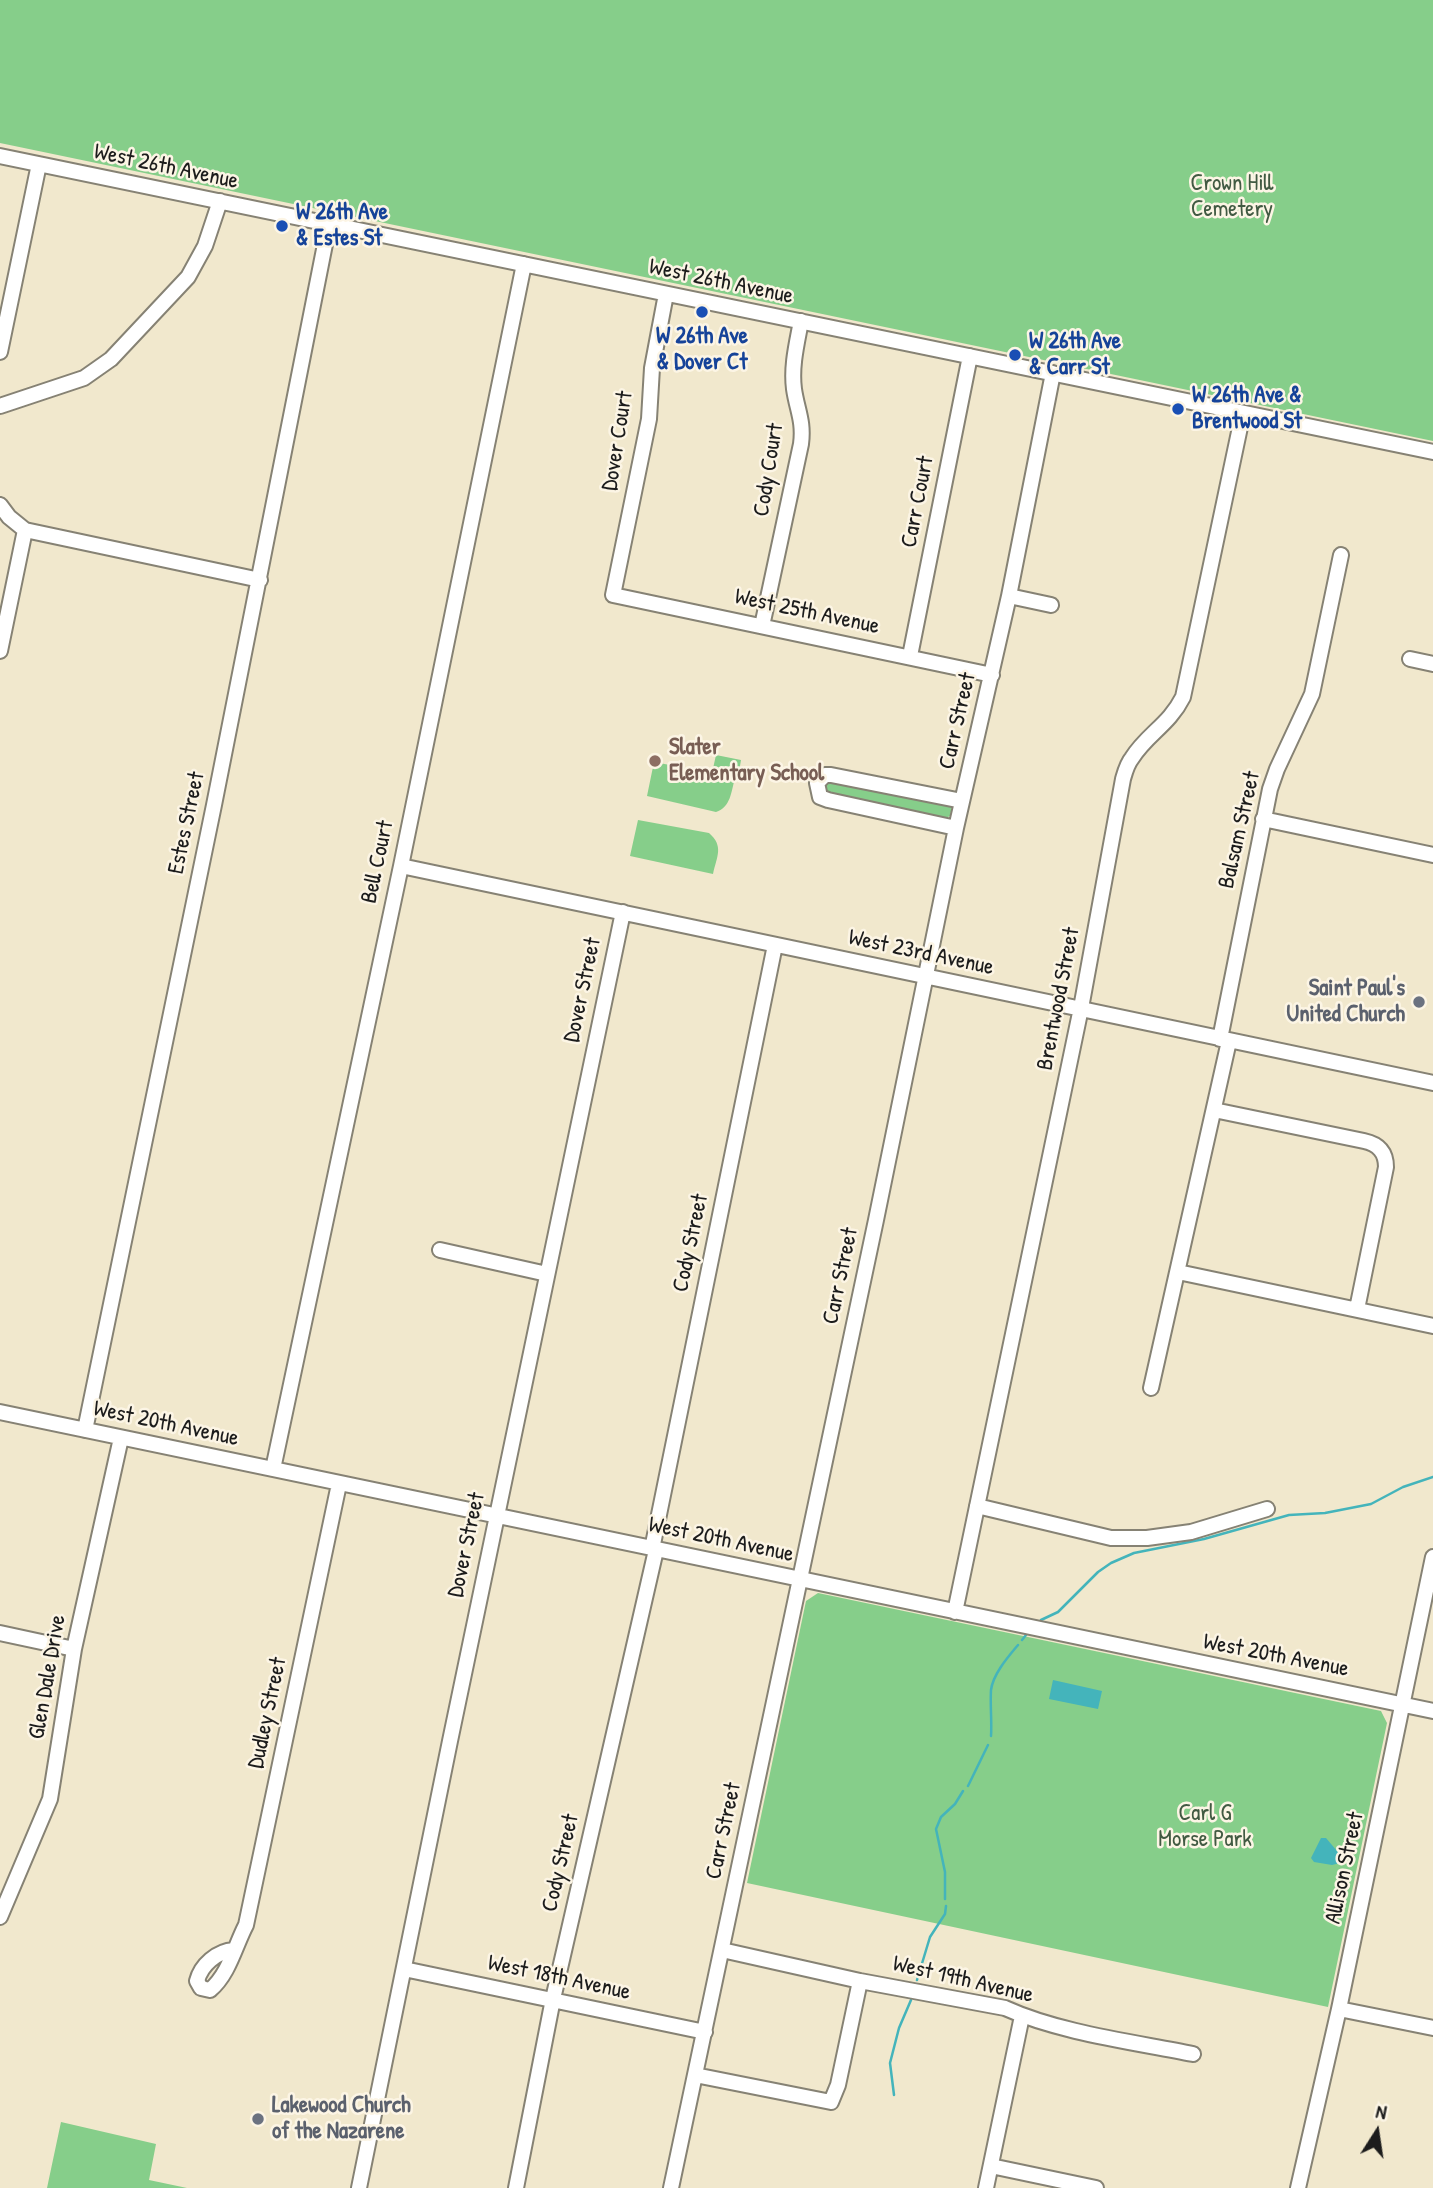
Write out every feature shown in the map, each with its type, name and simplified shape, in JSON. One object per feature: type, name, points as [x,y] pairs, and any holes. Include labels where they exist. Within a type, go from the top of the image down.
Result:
[{"type":"street","name":"West 26th Avenue","points":[[0,156],[1433,452]]},
{"type":"street","points":[[0,352],[38,164]]},
{"type":"street","points":[[0,406],[84,378],[111,359],[188,277],[205,246],[220,201]]},
{"type":"street","name":"Estes Street","points":[[85,1430],[260,580],[329,224]]},
{"type":"street","name":"Bell Court","points":[[272,1469],[401,866],[523,264]]},
{"type":"street","name":"Dover Court","points":[[613,595],[649,419],[652,368],[666,293]]},
{"type":"street","name":"Cody Court","points":[[762,626],[801,444],[802,422],[793,387],[801,321]]},
{"type":"street","name":"Carr Court","points":[[910,656],[970,356]]},
{"type":"street","name":"Carr Street","points":[[671,2188],[876,1220],[956,828],[1009,596],[1053,373]]},
{"type":"street","name":"Brentwood Street","points":[[955,1612],[1081,1008],[1123,779],[1133,755],[1144,741],[1176,712],[1183,697],[1243,413]]},
{"type":"street","points":[[0,505],[9,517],[25,530],[260,580]]},
{"type":"street","points":[[0,652],[25,530]]},
{"type":"street","name":"Balsam Street","points":[[1152,1388],[1214,1110],[1263,819],[1277,769],[1312,694],[1341,555]]},
{"type":"street","name":"West 25th Avenue","points":[[613,595],[992,675]]},
{"type":"street","points":[[1009,596],[1051,605]]},
{"type":"street","points":[[1410,659],[1433,664]]},
{"type":"street","points":[[956,828],[828,800],[820,797],[817,783],[825,775],[831,775],[962,801]]},
{"type":"street","points":[[1263,819],[1433,855]]},
{"type":"street","name":"West 23rd Avenue","points":[[401,866],[1433,1083]]},
{"type":"street","name":"Dover Street","points":[[359,2188],[623,912]]},
{"type":"street","name":"Cody Street","points":[[516,2188],[554,1999],[654,1549],[775,946]]},
{"type":"street","points":[[1214,1110],[1374,1143],[1386,1157],[1357,1310]]},
{"type":"street","points":[[440,1250],[547,1274]]},
{"type":"street","points":[[1178,1272],[1433,1326]]},
{"type":"street","name":"West 20th Avenue","points":[[0,1412],[1433,1711]]},
{"type":"street","name":"Glen Dale Drive","points":[[0,1917],[50,1799],[74,1649],[121,1438]]},
{"type":"street","name":"Dudley Street","points":[[234,1950],[246,1925],[252,1899],[339,1483]]},
{"type":"street","points":[[977,1506],[1111,1538],[1147,1538],[1191,1532],[1267,1510]]},
{"type":"street","name":"Allison Street","points":[[1298,2188],[1339,2009],[1433,1557]]},
{"type":"street","points":[[0,1633],[74,1649]]},
{"type":"street","name":"West 19th Avenue","points":[[722,1950],[860,1981],[1005,2008],[1022,2016],[1059,2026],[1193,2054]]},
{"type":"street","name":"West 18th Avenue","points":[[404,1969],[705,2032]]},
{"type":"street","points":[[695,2075],[831,2102],[838,2085],[860,1981]]},
{"type":"street","points":[[1339,2009],[1433,2028]]},
{"type":"street","points":[[986,2188],[1022,2016]]},
{"type":"street","points":[[991,2166],[1096,2188]]},
{"type":"green space","name":"Crown Hill Cemetery","points":[[0,0],[1433,0],[1433,441],[0,143]]},
{"type":"green space","points":[[716,755],[741,760],[738,778],[735,778],[730,798],[721,810],[716,812],[647,796],[654,762],[712,773]]},
{"type":"green space","points":[[827,779],[945,803],[952,807],[950,816],[944,819],[823,793],[822,785]]},
{"type":"green space","points":[[638,820],[709,833],[718,847],[713,874],[630,856]]},
{"type":"green space","name":"Carl G Morse Park","points":[[818,1593],[1381,1711],[1387,1723],[1328,2007],[747,1883],[806,1601]]},
{"type":"green space","points":[[61,2122],[156,2144],[149,2180],[187,2188],[47,2188]]},
{"type":"water","points":[[1053,1680],[1102,1691],[1098,1709],[1049,1699]]},
{"type":"water","points":[[1321,1838],[1326,1838],[1343,1858],[1340,1863],[1332,1865],[1314,1862],[1311,1858]]},
{"type":"waterway","points":[[1041,1620],[1058,1612],[1098,1572],[1134,1553],[1204,1539],[1289,1515],[1325,1513],[1371,1504],[1403,1487],[1433,1477]]},
{"type":"waterway","points":[[1022,1640],[1026,1635]]},
{"type":"waterway","points":[[991,1736],[992,1684],[1001,1666],[1018,1645]]},
{"type":"waterway","points":[[968,1786],[988,1745]]},
{"type":"waterway","points":[[945,1899],[945,1872],[936,1829],[941,1817],[955,1804],[963,1791]]},
{"type":"waterway","points":[[917,1980],[930,1937],[945,1914],[946,1906]]},
{"type":"waterway","points":[[894,2095],[890,2063],[899,2028],[911,2000]]},
{"type":"place","name":"W 26th Ave & Estes St","points":[[282,226]]},
{"type":"place","name":"W 26th Ave & Dover Ct","points":[[702,312]]},
{"type":"place","name":"W 26th Ave & Carr St","points":[[1015,355]]},
{"type":"place","name":"W 26th Ave & Brentwood St","points":[[1178,409]]},
{"type":"place","name":"Slater Elementary School","points":[[655,761]]},
{"type":"place","name":"Saint Paul's United Church","points":[[1419,1002]]},
{"type":"place","name":"Lakewood Church of the Nazarene","points":[[258,2119]]}]
